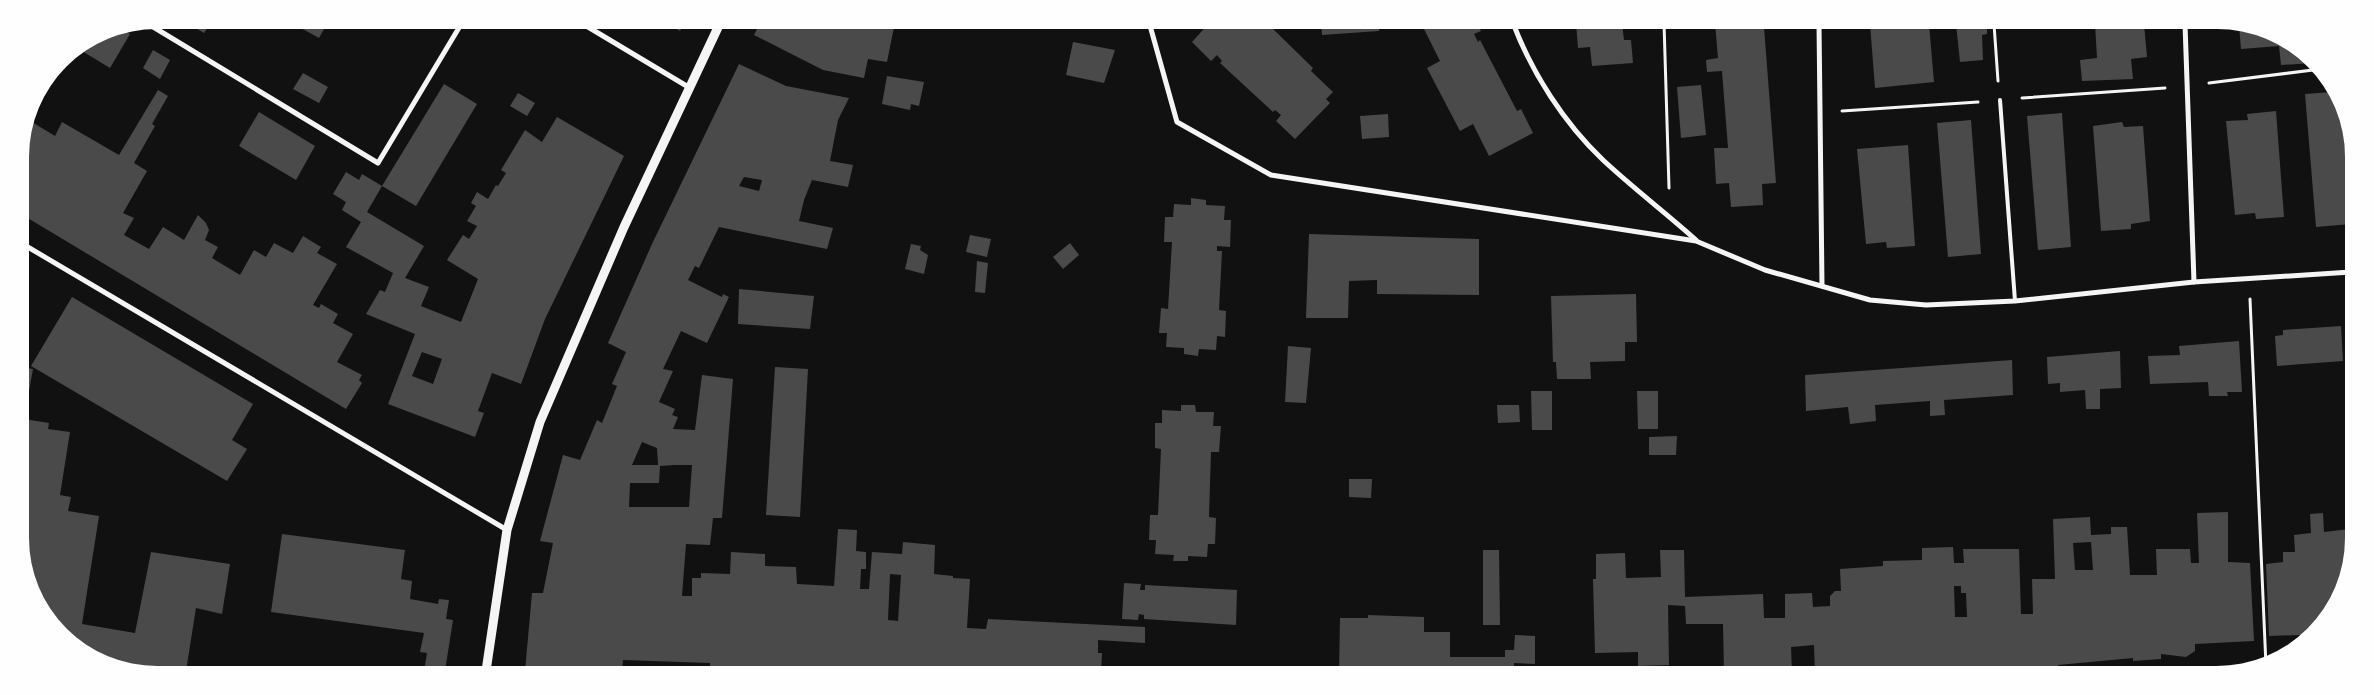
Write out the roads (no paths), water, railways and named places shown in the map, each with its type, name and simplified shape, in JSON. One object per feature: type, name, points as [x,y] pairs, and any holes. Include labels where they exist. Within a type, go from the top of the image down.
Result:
[{"type":"street","points":[[156,29],[378,164],[458,29]]},
{"type":"street","points":[[591,29],[690,88]]},
{"type":"street","points":[[487,666],[507,530],[540,422],[624,227],[717,29]]},
{"type":"street","points":[[1151,29],[1177,122],[1271,175],[1696,241],[1765,270],[1870,300],[1926,305],[2015,301],[2194,282],[2345,272]]},
{"type":"street","points":[[1514,29],[1556,106],[1602,158],[1696,241]]},
{"type":"street","points":[[1819,29],[1822,286]]},
{"type":"street","points":[[2185,29],[2194,282]]},
{"type":"street","points":[[29,247],[507,530]]},
{"type":"lane","points":[[2000,100],[2015,301]]}]
